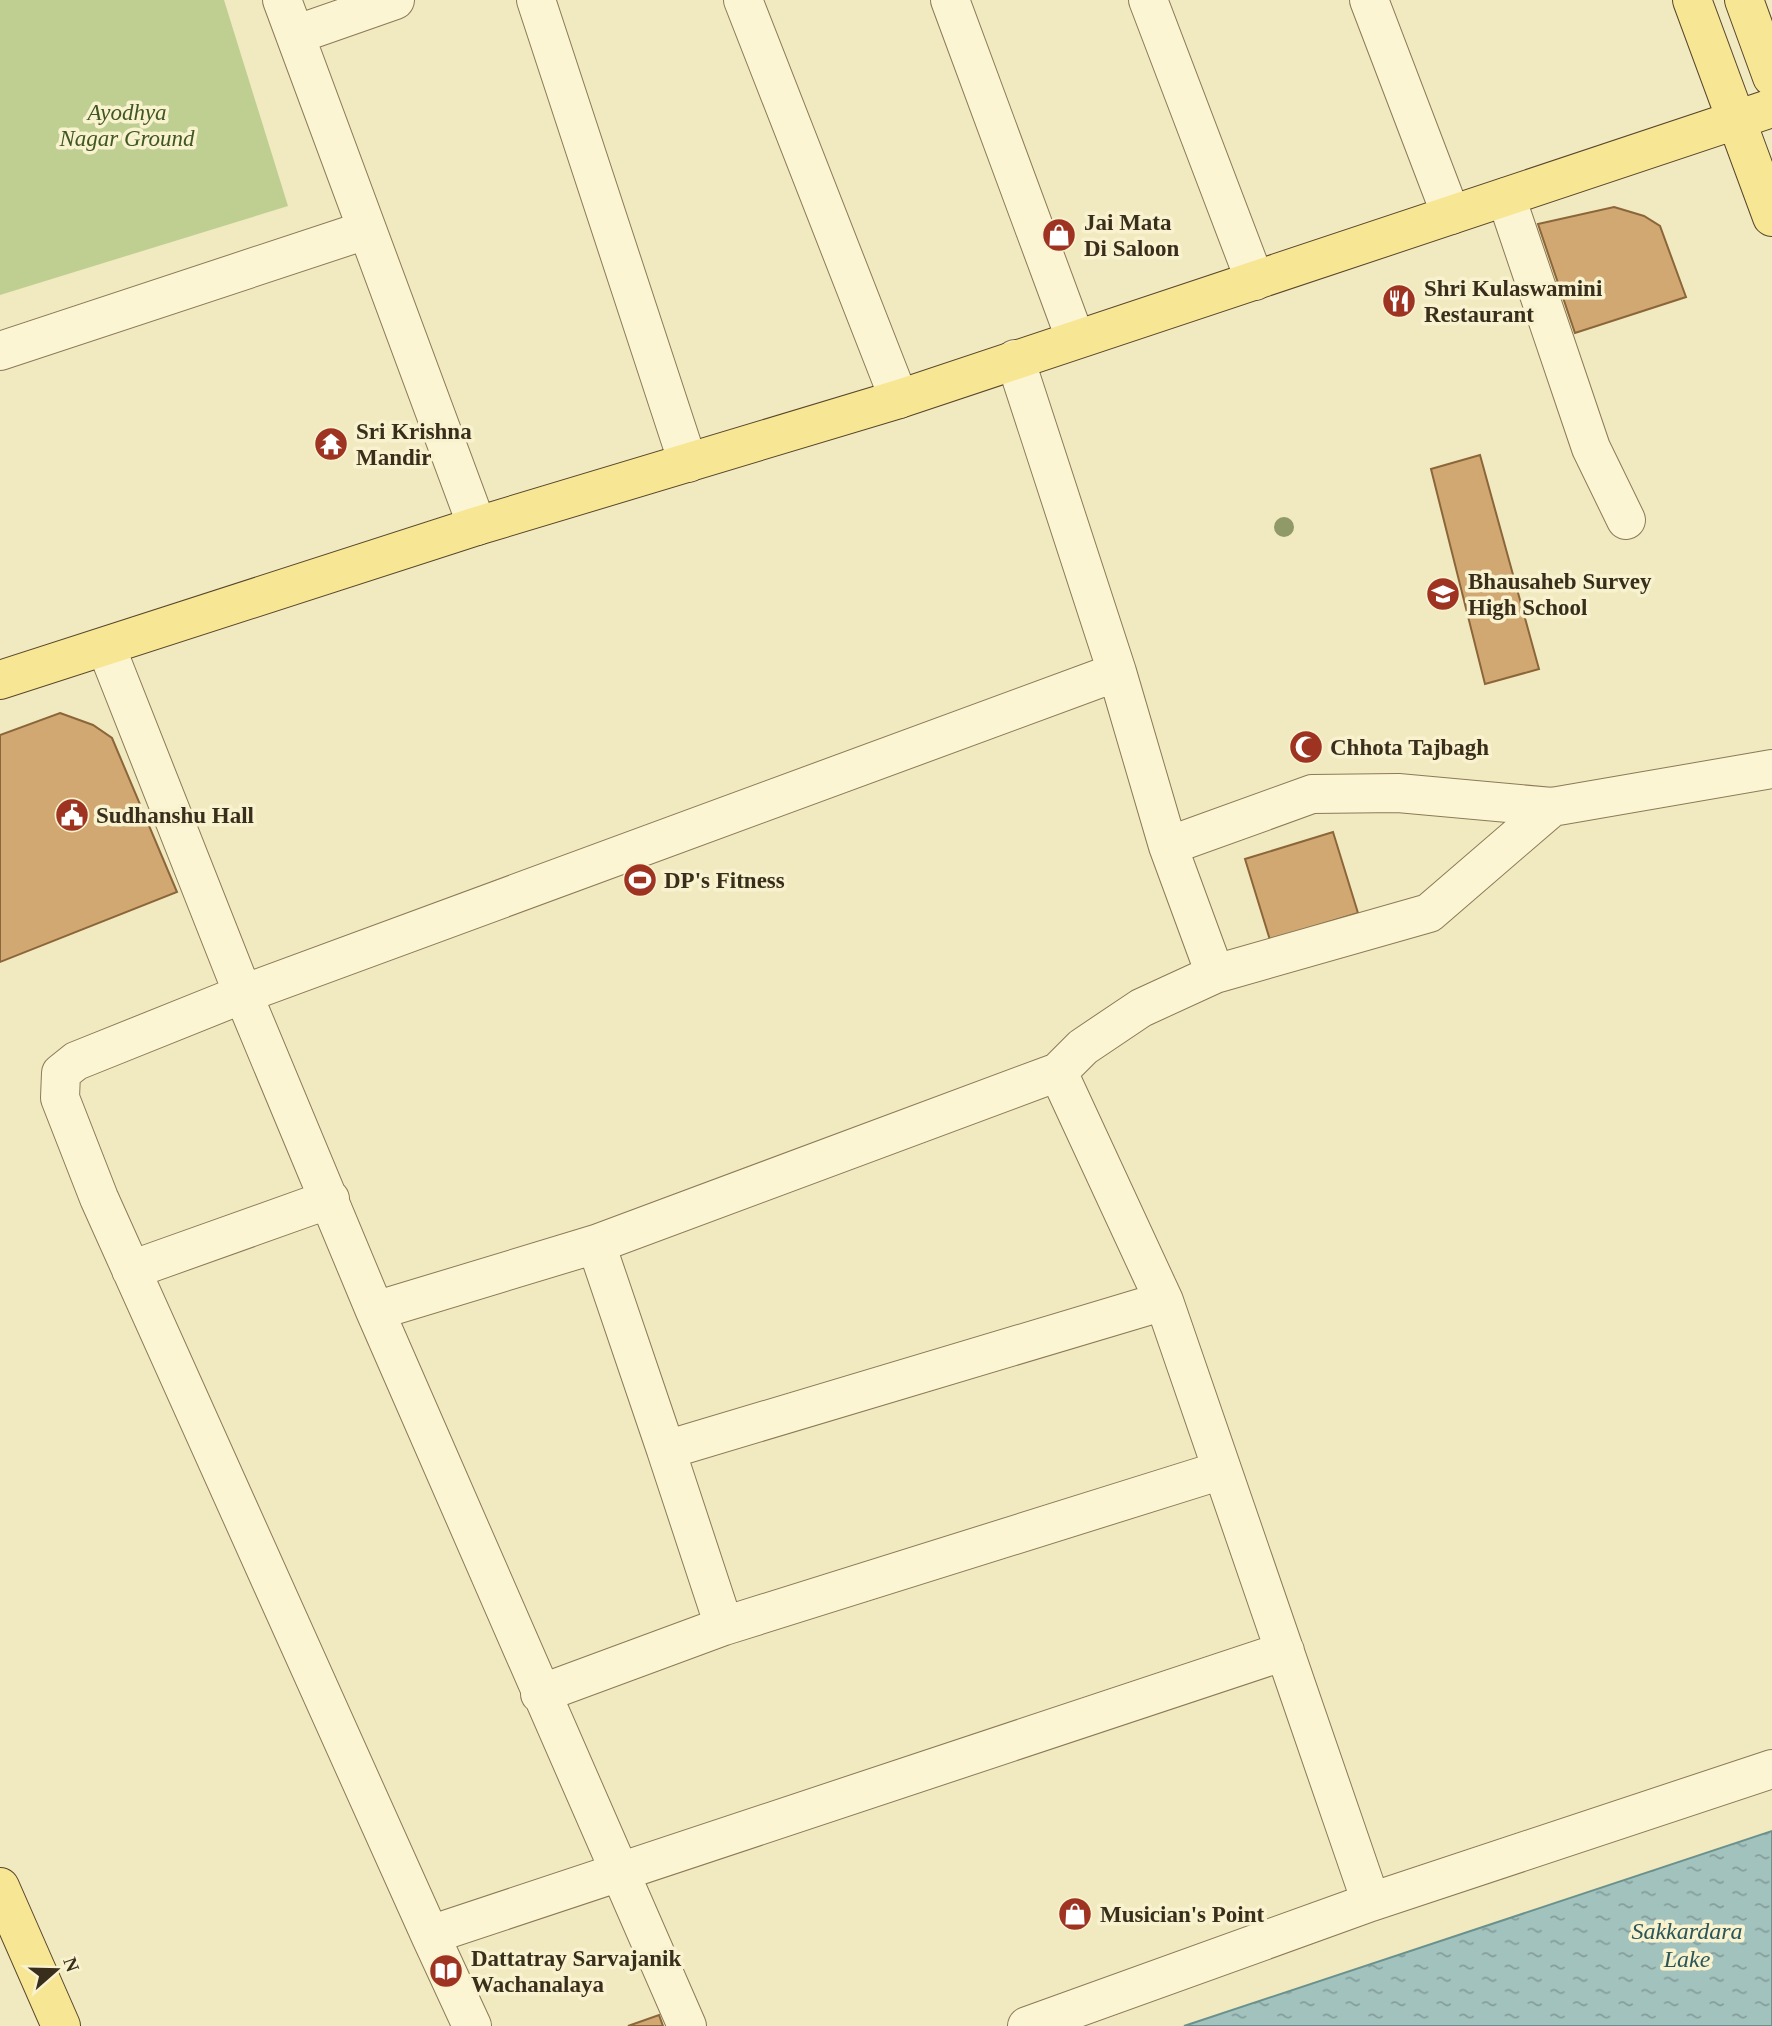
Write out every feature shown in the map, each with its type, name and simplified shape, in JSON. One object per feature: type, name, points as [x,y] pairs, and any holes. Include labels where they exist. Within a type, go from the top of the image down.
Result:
[{"type":"main road","points":[[1692,0],[1754,114],[1772,217]]},
{"type":"main road","points":[[1744,0],[1772,77]]},
{"type":"main road","points":[[0,680],[477,526],[899,398],[1754,114]]},
{"type":"main road","points":[[0,1887],[61,2026]]},
{"type":"street","points":[[395,0],[289,17],[477,526]]},
{"type":"street","points":[[536,0],[688,463]]},
{"type":"street","points":[[743,0],[899,398]]},
{"type":"street","points":[[950,0],[1076,338]]},
{"type":"street","points":[[1148,0],[1255,281]]},
{"type":"street","points":[[1369,0],[1451,215]]},
{"type":"street","points":[[1506,197],[1591,448],[1626,520]]},
{"type":"street","points":[[0,351],[366,230]]},
{"type":"street","points":[[1015,359],[1117,672],[1168,846],[1215,974]]},
{"type":"street","points":[[106,647],[243,994],[330,1199],[374,1311],[687,2026]]},
{"type":"street","points":[[472,2026],[99,1198],[60,1098],[61,1073],[76,1060],[243,994],[1117,672]]},
{"type":"street","points":[[1168,846],[1312,794],[1398,793],[1552,807],[1772,769]]},
{"type":"street","points":[[374,1311],[596,1244],[1058,1072],[1083,1047],[1141,1008],[1215,974],[1429,913],[1552,807]]},
{"type":"street","points":[[1058,1072],[1164,1301],[1371,1902]]},
{"type":"street","points":[[131,1270],[330,1199]]},
{"type":"street","points":[[596,1244],[724,1626]]},
{"type":"street","points":[[666,1450],[1164,1301]]},
{"type":"street","points":[[540,1694],[724,1626],[1222,1470]]},
{"type":"street","points":[[430,1935],[1285,1651]]},
{"type":"street","points":[[1027,2026],[1371,1902],[1772,1769]]},
{"type":"green space","name":"Ayodhya Nagar Ground","points":[[0,0],[224,0],[288,206],[0,295]]},
{"type":"water","name":"Sakkardara Lake","points":[[1772,1831],[1772,2026],[1184,2026]]},
{"type":"building","points":[[1614,207],[1644,216],[1660,226],[1686,297],[1575,333],[1538,224]]},
{"type":"building","points":[[1480,455],[1539,669],[1485,684],[1431,469]]},
{"type":"building","name":"Sudhanshu Hall","points":[[60,713],[93,725],[112,738],[177,892],[0,962],[0,735]]},
{"type":"building","points":[[1333,832],[1358,913],[1270,940],[1245,859]]},
{"type":"building","points":[[659,2015],[663,2026],[628,2026]]},
{"type":"place","name":"Jai Mata Di Saloon","points":[[1059,235]]},
{"type":"place","name":"Shri Kulaswamini Restaurant","points":[[1399,301]]},
{"type":"place","name":"Sri Krishna Mandir","points":[[331,444]]},
{"type":"place","name":"Bhausaheb Survey High School","points":[[1443,594]]},
{"type":"place","name":"Chhota Tajbagh","points":[[1306,747]]},
{"type":"place","name":"Sudhanshu Hall","points":[[72,815]]},
{"type":"place","name":"DP's Fitness","points":[[640,880]]},
{"type":"place","name":"Musician's Point","points":[[1075,1914]]},
{"type":"place","name":"Dattatray Sarvajanik Wachanalaya","points":[[446,1971]]}]
